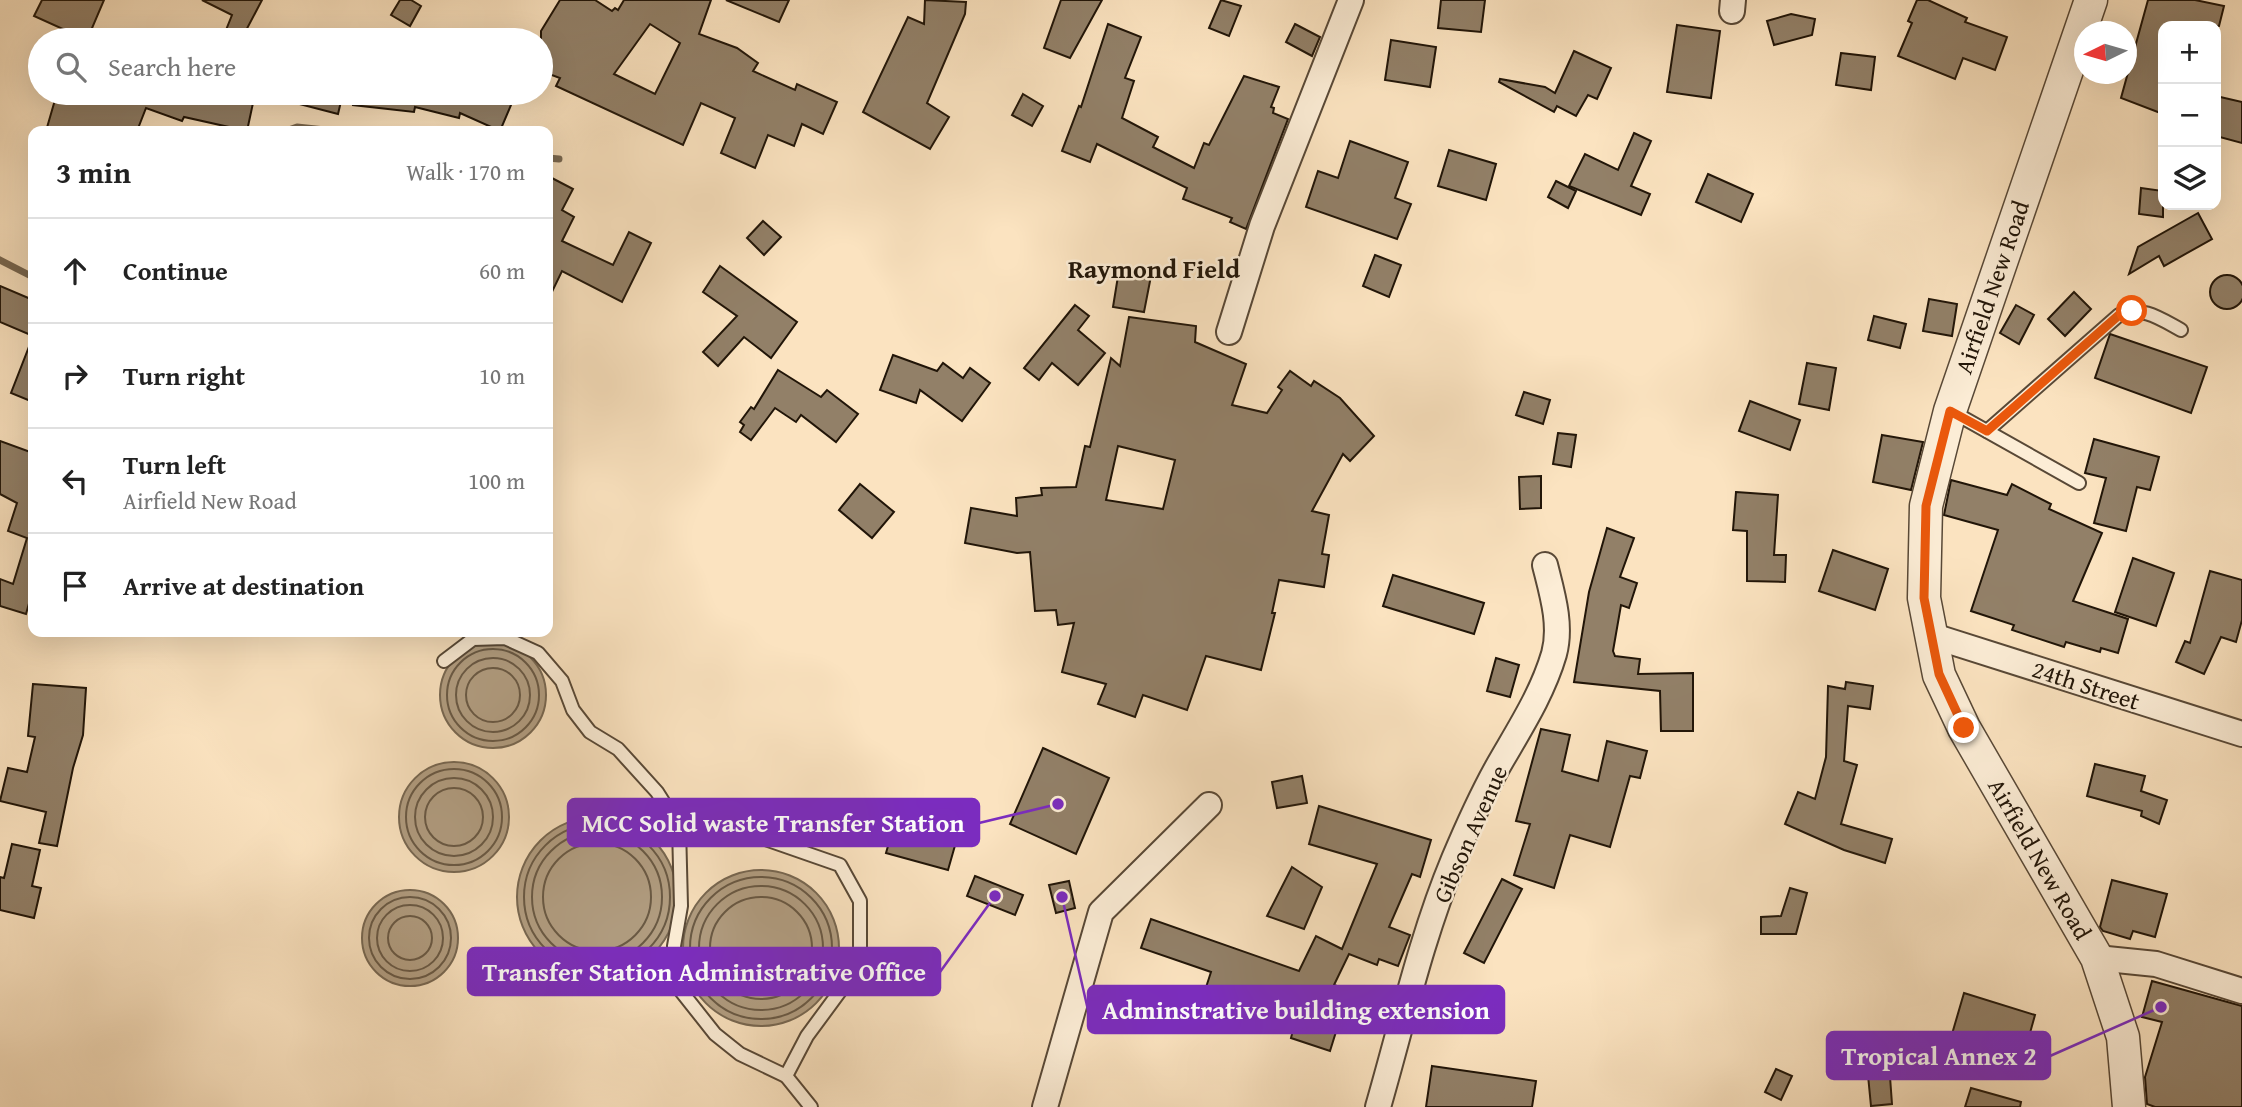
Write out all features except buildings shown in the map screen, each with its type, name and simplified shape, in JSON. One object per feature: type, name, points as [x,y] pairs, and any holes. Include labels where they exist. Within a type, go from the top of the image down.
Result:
[{"type":"street","points":[[1229,332],[1262,226],[1351,0]]},
{"type":"street","name":"Airfield New Road","points":[[2091,0],[1950,411],[1926,506],[1923,550],[1930,635],[1939,674],[1964,728],[2097,958],[2123,1037],[2129,1107]]},
{"type":"street","name":"Gibson Avenue","points":[[1378,1107],[1426,939],[1453,861],[1486,790],[1535,700],[1554,651],[1557,631],[1545,565]]},
{"type":"street","name":"24th Street","points":[[1930,635],[2242,734]]},
{"type":"street","points":[[1045,1107],[1101,912],[1209,805]]},
{"type":"street","points":[[2097,958],[2156,964],[2242,991]]},
{"type":"lane","points":[[1987,431],[2119,315],[2132,311],[2148,313],[2181,330]]},
{"type":"lane","points":[[1950,411],[2079,483]]},
{"type":"lane","points":[[444,661],[473,639],[505,638],[538,653],[562,681],[573,710],[590,732],[618,749],[640,772],[679,827],[681,906],[674,946],[677,986],[715,1034],[740,1054],[786,1076],[811,1107]]},
{"type":"lane","points":[[679,827],[722,824],[840,865],[860,901],[860,949],[846,983],[807,1036],[786,1076]]},
{"type":"water","points":[[493,642],[513,646],[531,657],[542,675],[546,695],[542,715],[531,733],[513,744],[493,748],[473,744],[455,733],[444,715],[440,695],[444,675],[455,657],[473,646]]},
{"type":"water","points":[[454,762],[475,766],[493,778],[505,796],[509,817],[505,838],[493,856],[475,868],[454,872],[433,868],[415,856],[403,838],[399,817],[403,796],[415,778],[433,766]]},
{"type":"water","points":[[597,817],[628,823],[654,840],[671,866],[677,897],[671,928],[654,954],[628,971],[597,977],[566,971],[540,954],[523,928],[517,897],[523,866],[540,840],[566,823]]},
{"type":"water","points":[[761,870],[791,876],[816,893],[833,918],[839,948],[833,978],[816,1003],[791,1020],[761,1026],[731,1020],[706,1003],[689,978],[683,948],[689,918],[706,893],[731,876]]},
{"type":"water","points":[[410,890],[429,893],[444,904],[455,919],[458,938],[455,957],[444,972],[429,983],[410,986],[391,983],[376,972],[365,957],[362,938],[365,919],[376,904],[391,893]]},
{"type":"waterway","points":[[553,158],[559,159]]},
{"type":"waterway","points":[[0,260],[28,274]]},
{"type":"place","name":"MCC Solid waste Transfer Station","points":[[1058,804]]},
{"type":"place","name":"Transfer Station Administrative Office","points":[[995,896]]},
{"type":"place","name":"Adminstrative building extension","points":[[1062,897]]},
{"type":"place","name":"Tropical Annex 2","points":[[2161,1007]]},
{"type":"district","name":"Raymond Field","points":[[1154,268]]},
{"type":"route","points":[[1964,728],[1939,674],[1924,598],[1926,506],[1950,411],[1987,431],[2119,315],[2132,311]]}]
